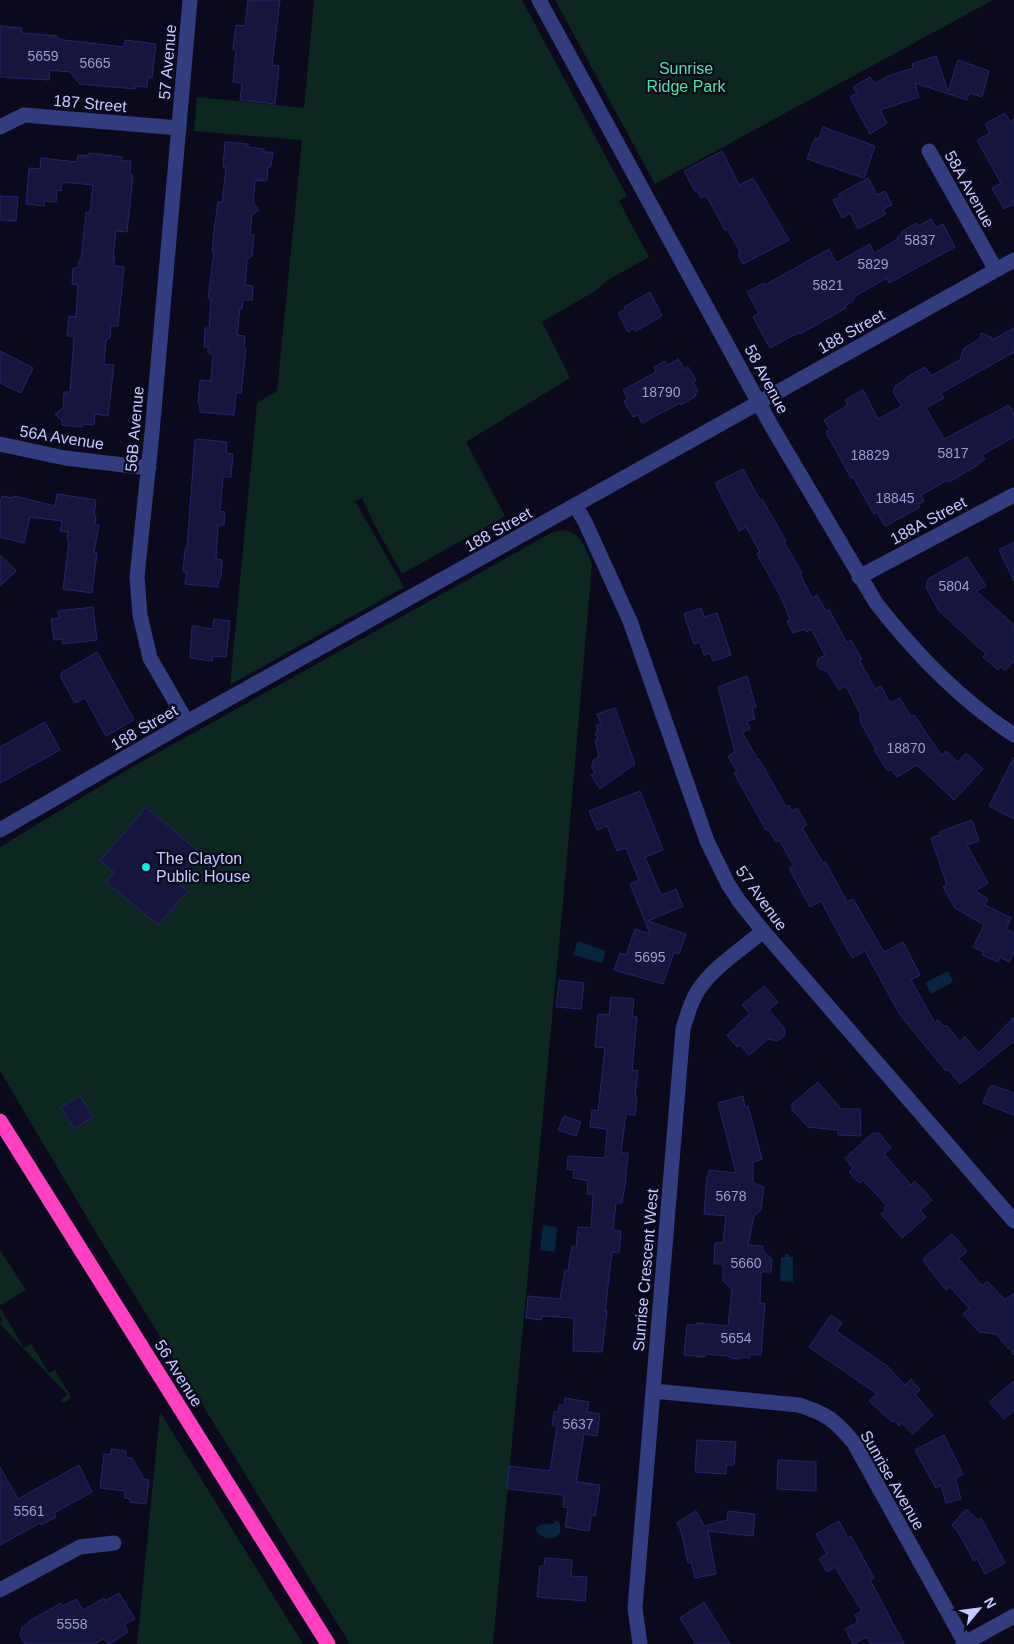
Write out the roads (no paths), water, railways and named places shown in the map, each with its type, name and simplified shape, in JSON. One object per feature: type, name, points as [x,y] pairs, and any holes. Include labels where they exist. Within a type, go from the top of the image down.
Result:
[{"type":"highway","name":"56 Avenue","points":[[0,1121],[328,1644]]},
{"type":"street","name":"57 Avenue","points":[[179,128],[190,0]]},
{"type":"street","name":"58 Avenue","points":[[539,0],[760,402],[859,577],[894,626],[925,661],[957,692],[994,722],[1014,735]]},
{"type":"street","name":"187 Street","points":[[0,127],[24,115],[179,128]]},
{"type":"street","name":"56B Avenue","points":[[179,128],[149,468],[137,577],[140,615],[150,658],[187,722]]},
{"type":"street","name":"58A Avenue","points":[[929,151],[996,270]]},
{"type":"street","name":"188 Street","points":[[0,830],[187,722],[1014,260]]},
{"type":"street","name":"56A Avenue","points":[[0,444],[65,458],[149,468]]},
{"type":"street","name":"188A Street","points":[[859,577],[1014,495]]},
{"type":"street","name":"57 Avenue","points":[[575,505],[585,522],[630,621],[707,841],[718,866],[732,890],[763,931],[1012,1215]]},
{"type":"street","name":"Sunrise Crescent West","points":[[640,1644],[635,1608],[683,1028],[688,1009],[706,980],[763,931]]},
{"type":"street","name":"Sunrise Avenue","points":[[653,1391],[798,1405],[820,1412],[838,1424],[854,1443],[964,1643]]},
{"type":"street","points":[[0,1590],[80,1547],[114,1543]]},
{"type":"street","points":[[964,1643],[1014,1616]]},
{"type":"water","points":[[578,941],[606,951],[602,963],[573,955]]},
{"type":"water","points":[[948,971],[953,982],[931,994],[925,983]]},
{"type":"water","points":[[543,1225],[557,1227],[555,1252],[540,1250]]},
{"type":"water","points":[[785,1254],[793,1257],[793,1282],[780,1281],[781,1257],[785,1257]]},
{"type":"water","points":[[555,1521],[559,1522],[560,1532],[554,1538],[546,1538],[537,1532],[536,1528],[538,1526],[555,1523]]},
{"type":"place","name":"The Clayton Public House","points":[[146,867]]},
{"type":"park label","name":"Sunrise Ridge Park","points":[[686,77]]}]
